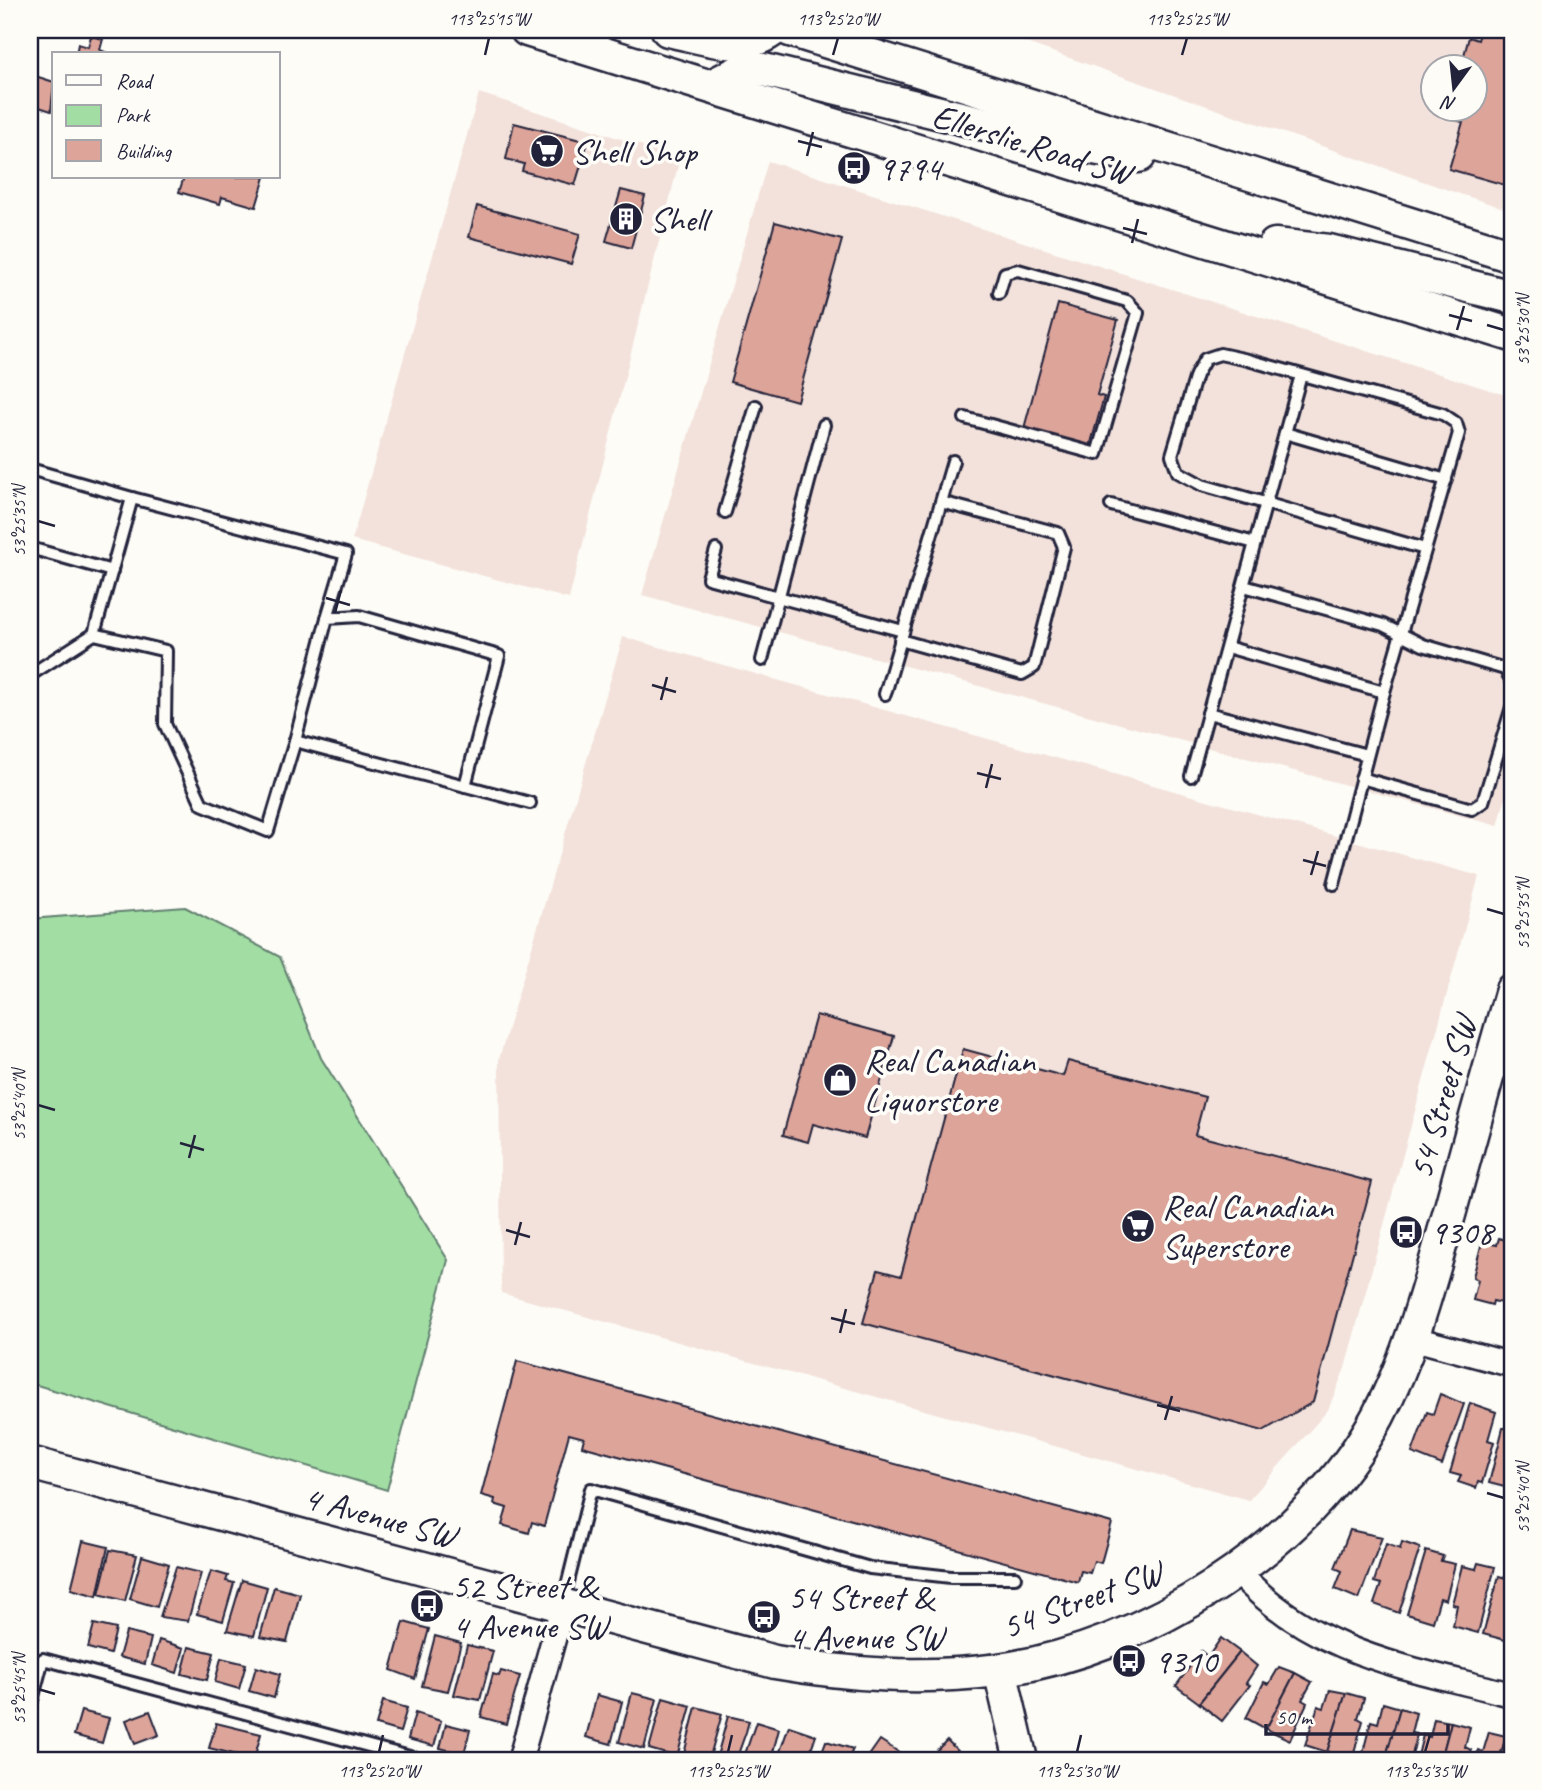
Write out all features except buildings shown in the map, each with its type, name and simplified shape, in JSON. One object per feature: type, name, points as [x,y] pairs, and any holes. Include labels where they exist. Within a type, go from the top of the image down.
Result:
[{"type":"main road","points":[[527,30],[723,55],[751,42],[768,58],[1059,142],[1234,169]]},
{"type":"main road","points":[[668,30],[723,55],[745,69],[768,58]]},
{"type":"main road","name":"Ellerslie Road SW","points":[[768,58],[1234,169],[1512,257]]},
{"type":"main road","name":"Ellerslie Road SW","points":[[768,58],[1208,239],[1512,335]]},
{"type":"main road","points":[[1208,239],[1329,251],[1512,297]]},
{"type":"main road","name":"54 Street SW","points":[[1000,1670],[1040,1661],[1128,1631],[1194,1599],[1237,1571],[1297,1520],[1342,1469],[1376,1419],[1412,1338],[1512,990]]},
{"type":"main road","name":"4 Avenue SW","points":[[30,1463],[715,1647],[832,1671],[933,1676],[1000,1670]]},
{"type":"main road","points":[[1000,1670],[1021,1760]]},
{"type":"street","points":[[1412,1338],[1512,1365]]},
{"type":"street","points":[[1237,1571],[1263,1600],[1283,1616],[1344,1647],[1512,1695]]},
{"type":"street","points":[[520,1760],[563,1605]]},
{"type":"lane","points":[[965,418],[1097,454],[1138,313],[1127,301],[1018,270],[1005,273],[999,293]]},
{"type":"lane","points":[[1334,884],[1384,692],[1459,433],[1456,423],[1443,414],[1220,354],[1205,359],[1196,375],[1172,455],[1178,472],[1202,485],[1425,549]]},
{"type":"lane","points":[[1191,776],[1301,375]]},
{"type":"lane","points":[[725,512],[756,405]]},
{"type":"lane","points":[[762,660],[824,425]]},
{"type":"lane","points":[[1285,433],[1446,480]]},
{"type":"lane","points":[[885,694],[953,461]]},
{"type":"lane","points":[[30,469],[346,554],[268,831],[202,804],[165,724],[166,651],[94,634]]},
{"type":"lane","points":[[30,674],[94,634],[132,498]]},
{"type":"lane","points":[[716,550],[708,579],[778,597],[1022,674],[1034,667],[1064,547],[1058,533],[941,502]]},
{"type":"lane","points":[[1111,505],[1255,543]]},
{"type":"lane","points":[[30,548],[111,571]]},
{"type":"lane","points":[[1244,586],[1383,625],[1423,645],[1505,669],[1512,681]]},
{"type":"lane","points":[[327,618],[359,616],[499,656],[465,786]]},
{"type":"lane","points":[[1227,647],[1384,692]]},
{"type":"lane","points":[[1361,778],[1472,808],[1483,802],[1512,707]]},
{"type":"lane","points":[[1208,713],[1367,755]]},
{"type":"lane","points":[[295,741],[530,803]]},
{"type":"lane","points":[[563,1605],[592,1489],[870,1568],[951,1577],[1015,1577]]},
{"type":"lane","points":[[30,1708],[43,1659],[421,1760]]},
{"type":"shaded area","points":[[989,30],[1512,30],[1512,211],[1451,191]]},
{"type":"shaded area","points":[[479,93],[680,158],[569,599],[352,540]]},
{"type":"shaded area","points":[[768,161],[1512,397],[1512,773],[1498,826],[642,595]]},
{"type":"shaded area","points":[[623,637],[1479,876],[1345,1368],[1328,1410],[1249,1500],[501,1293],[499,1059]]},
{"type":"green space","points":[[185,907],[280,957],[321,1058],[448,1260],[387,1490],[30,1383],[30,919]]},
{"type":"place","name":"Shell Shop","points":[[547,151]]},
{"type":"place","name":"9794","points":[[854,168]]},
{"type":"place","name":"Shell","points":[[626,219]]},
{"type":"place","name":"Real Canadian Liquorstore","points":[[840,1080]]},
{"type":"place","name":"Real Canadian Superstore","points":[[1138,1226]]},
{"type":"place","name":"9308","points":[[1406,1232]]},
{"type":"place","name":"52 Street & 4 Avenue SW","points":[[427,1606]]},
{"type":"place","name":"54 Street & 4 Avenue SW","points":[[764,1617]]},
{"type":"place","name":"9310","points":[[1129,1661]]}]
